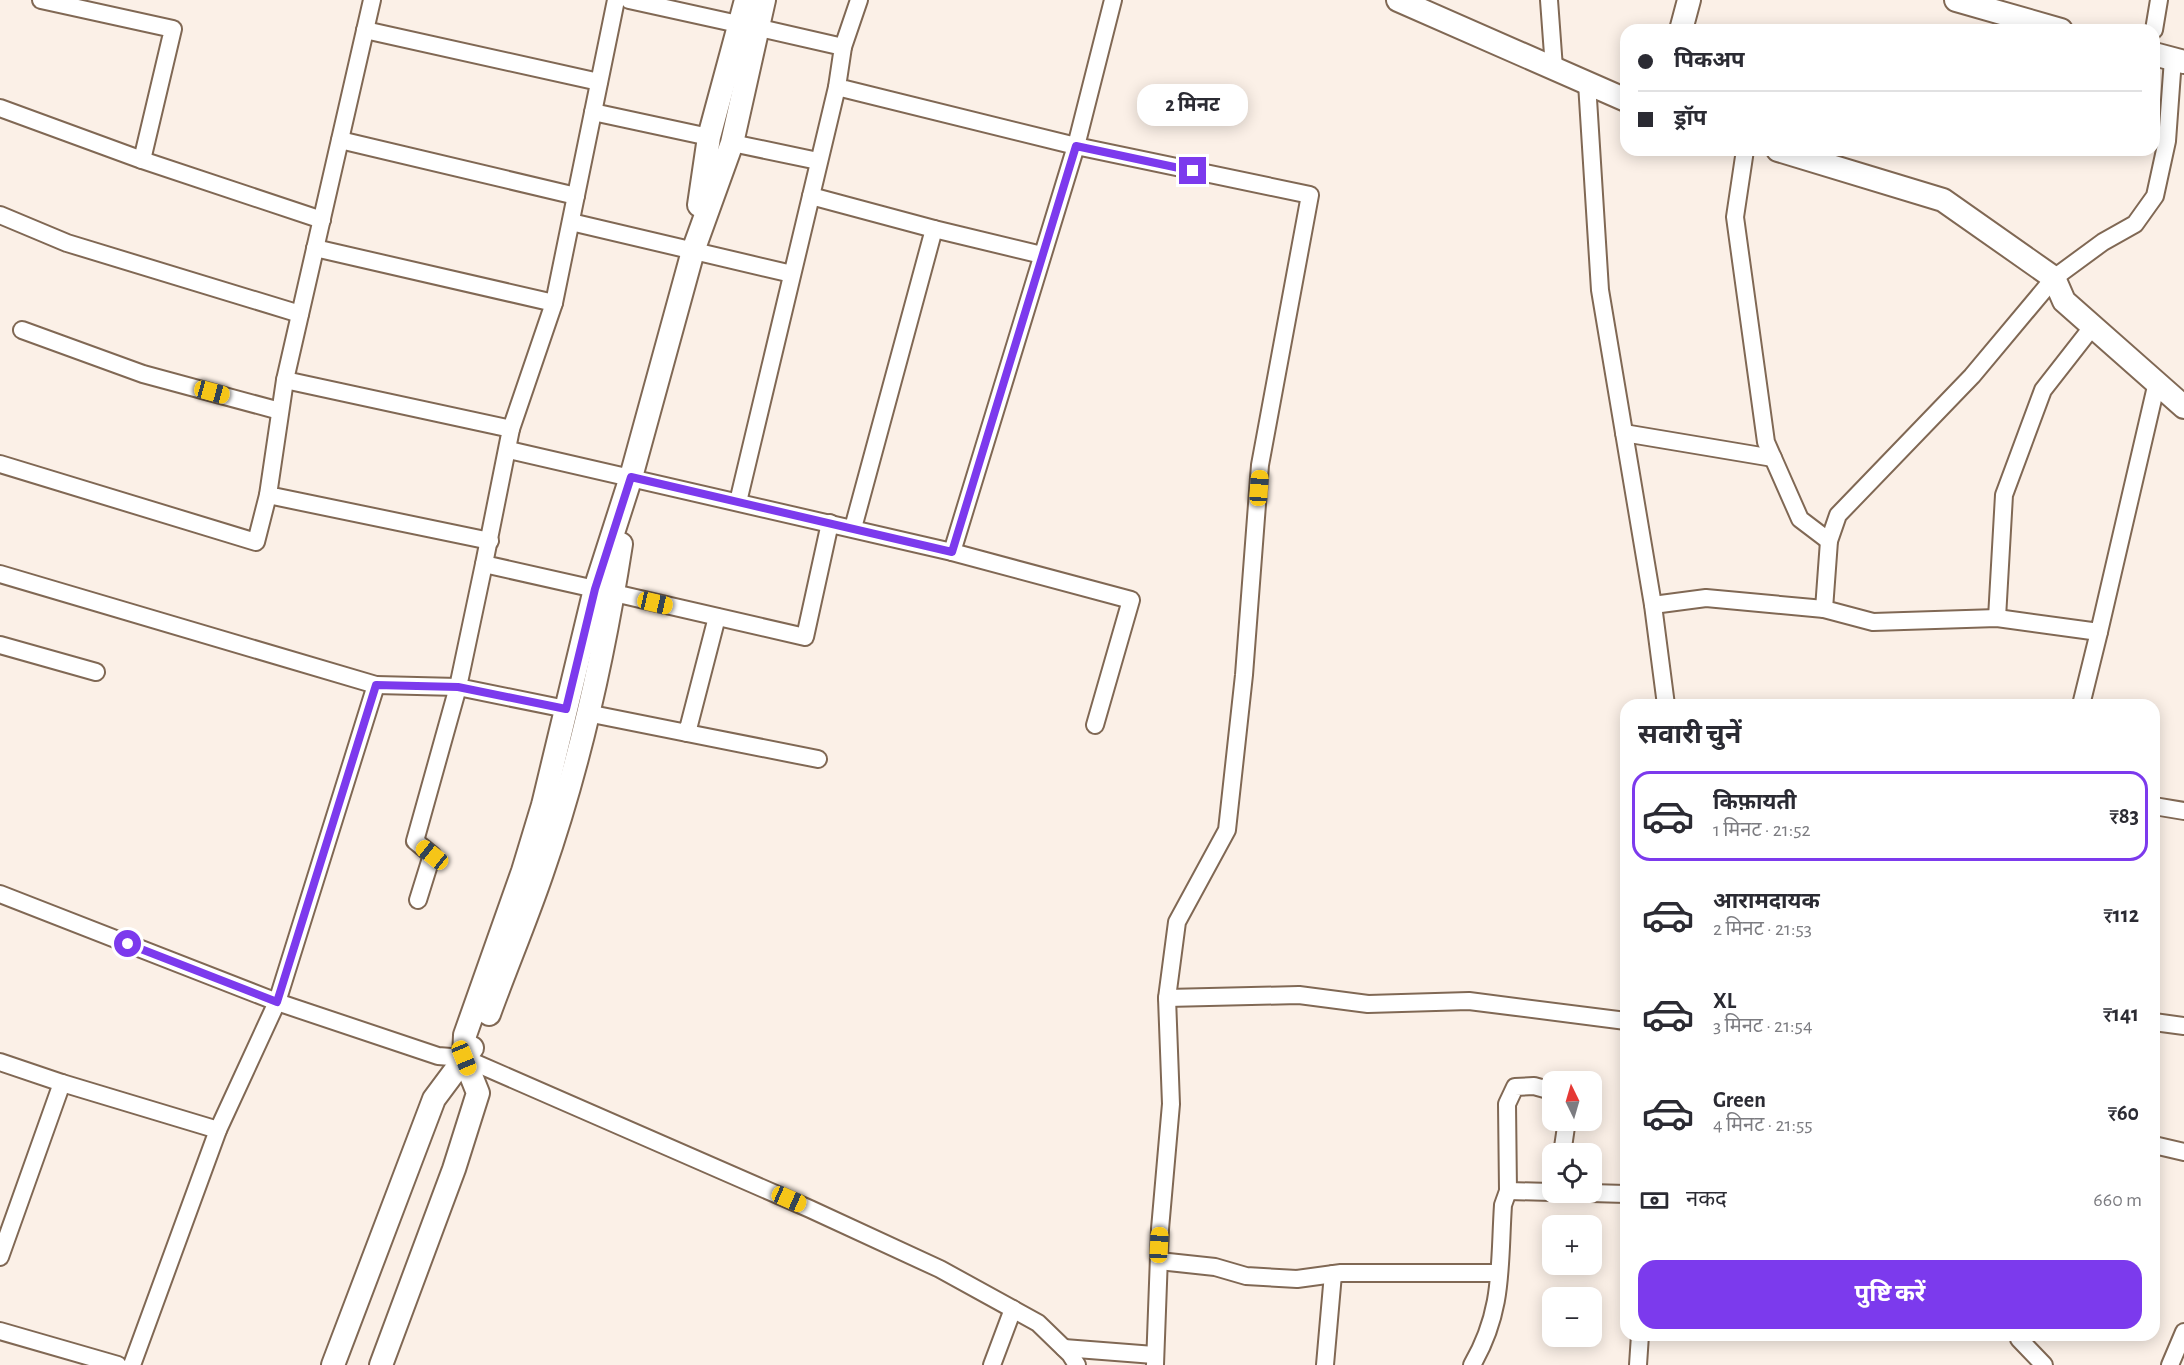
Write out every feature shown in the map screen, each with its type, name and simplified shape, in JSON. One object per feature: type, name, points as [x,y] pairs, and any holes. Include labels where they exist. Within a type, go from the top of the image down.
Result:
[{"type":"street","points":[[41,0],[173,29],[142,160]]},
{"type":"street","points":[[0,464],[256,542],[268,495],[285,380],[372,0]]},
{"type":"street","points":[[418,900],[432,855],[415,842],[458,687],[509,450],[511,429],[554,303],[616,0]]},
{"type":"street","points":[[629,0],[843,46]]},
{"type":"street","points":[[333,1365],[434,1099],[478,1041],[542,873],[563,808],[576,711],[631,477],[693,251],[732,143],[749,26],[746,0]]},
{"type":"street","points":[[693,251],[709,138],[749,26],[764,0]]},
{"type":"street","points":[[738,502],[837,87],[843,46],[858,0]]},
{"type":"street","points":[[952,552],[1076,146],[1113,0]]},
{"type":"street","points":[[1398,0],[1620,97]]},
{"type":"street","points":[[1548,0],[1554,68]]},
{"type":"street","points":[[1683,24],[1689,0]]},
{"type":"street","points":[[1956,0],[1985,4],[2043,24]]},
{"type":"street","points":[[2155,24],[2159,0]]},
{"type":"street","points":[[365,30],[599,82]]},
{"type":"street","points":[[1824,609],[1829,541],[1838,515],[1972,376],[2055,278],[2103,242],[2135,224],[2155,196],[2167,141],[2170,58]]},
{"type":"street","points":[[1587,83],[1600,290],[1653,604],[1665,699]]},
{"type":"street","points":[[837,87],[1076,146],[1310,195],[1260,465],[1244,675],[1227,830],[1177,922],[1167,998],[1171,1104],[1159,1261],[1155,1360],[1064,1348]]},
{"type":"street","points":[[0,108],[142,160],[322,220]]},
{"type":"street","points":[[593,112],[709,138]]},
{"type":"street","points":[[340,140],[576,196]]},
{"type":"street","points":[[732,143],[818,161]]},
{"type":"street","points":[[1744,156],[1735,217],[1766,442],[1800,519],[1829,541]]},
{"type":"street","points":[[1798,156],[1943,200],[2055,278],[2064,301],[2184,407]]},
{"type":"street","points":[[811,196],[1042,255]]},
{"type":"street","points":[[0,215],[67,243],[300,314]]},
{"type":"street","points":[[571,222],[792,274]]},
{"type":"street","points":[[853,528],[934,229]]},
{"type":"street","points":[[315,248],[554,303]]},
{"type":"street","points":[[1997,618],[2004,495],[2043,390],[2093,326]]},
{"type":"street","points":[[22,330],[143,374],[280,411]]},
{"type":"street","points":[[285,380],[511,429]]},
{"type":"street","points":[[2082,699],[2157,382]]},
{"type":"street","points":[[1624,433],[1773,458]]},
{"type":"street","points":[[509,450],[853,528],[1131,600],[1095,725]]},
{"type":"street","points":[[268,495],[490,541]]},
{"type":"street","points":[[484,564],[805,637],[830,523]]},
{"type":"street","points":[[0,574],[376,685],[458,687],[818,759]]},
{"type":"street","points":[[1653,604],[1706,598],[1824,609],[1873,622],[1997,618],[2099,632]]},
{"type":"street","points":[[687,733],[717,617]]},
{"type":"street","points":[[0,645],[96,672]]},
{"type":"street","points":[[132,1365],[218,1130],[277,1002],[376,685]]},
{"type":"street","points":[[2160,807],[2184,811]]},
{"type":"street","points":[[0,894],[277,1002],[438,1056],[464,1058],[810,1209],[940,1269],[1038,1323],[1064,1348],[1077,1365]]},
{"type":"street","points":[[1167,998],[1299,995],[1368,1004],[1469,1001],[1620,1020]]},
{"type":"street","points":[[2160,1023],[2184,1026]]},
{"type":"street","points":[[381,1365],[454,1168],[478,1093],[464,1058]]},
{"type":"street","points":[[0,1062],[218,1130]]},
{"type":"street","points":[[0,1257],[62,1083]]},
{"type":"street","points":[[1472,1365],[1486,1340],[1498,1302],[1503,1205],[1508,1191],[1507,1104],[1515,1087],[1534,1086],[1542,1088]]},
{"type":"street","points":[[2160,1146],[2184,1152]]},
{"type":"street","points":[[1508,1191],[1542,1192]]},
{"type":"street","points":[[1602,1193],[1620,1194]]},
{"type":"street","points":[[1159,1261],[1215,1267],[1246,1276],[1298,1279],[1334,1274],[1499,1273]]},
{"type":"street","points":[[1325,1365],[1334,1274]]},
{"type":"street","points":[[992,1365],[1013,1309]]},
{"type":"street","points":[[0,1331],[118,1365]]},
{"type":"street","points":[[2170,1365],[2184,1332]]},
{"type":"street","points":[[1638,1365],[1640,1341]]},
{"type":"street","points":[[2021,1341],[2043,1365]]},
{"type":"route","points":[[128,944],[277,1002],[376,685],[458,687],[566,709],[595,589],[631,477],[952,552],[1076,146],[1193,171]]}]
